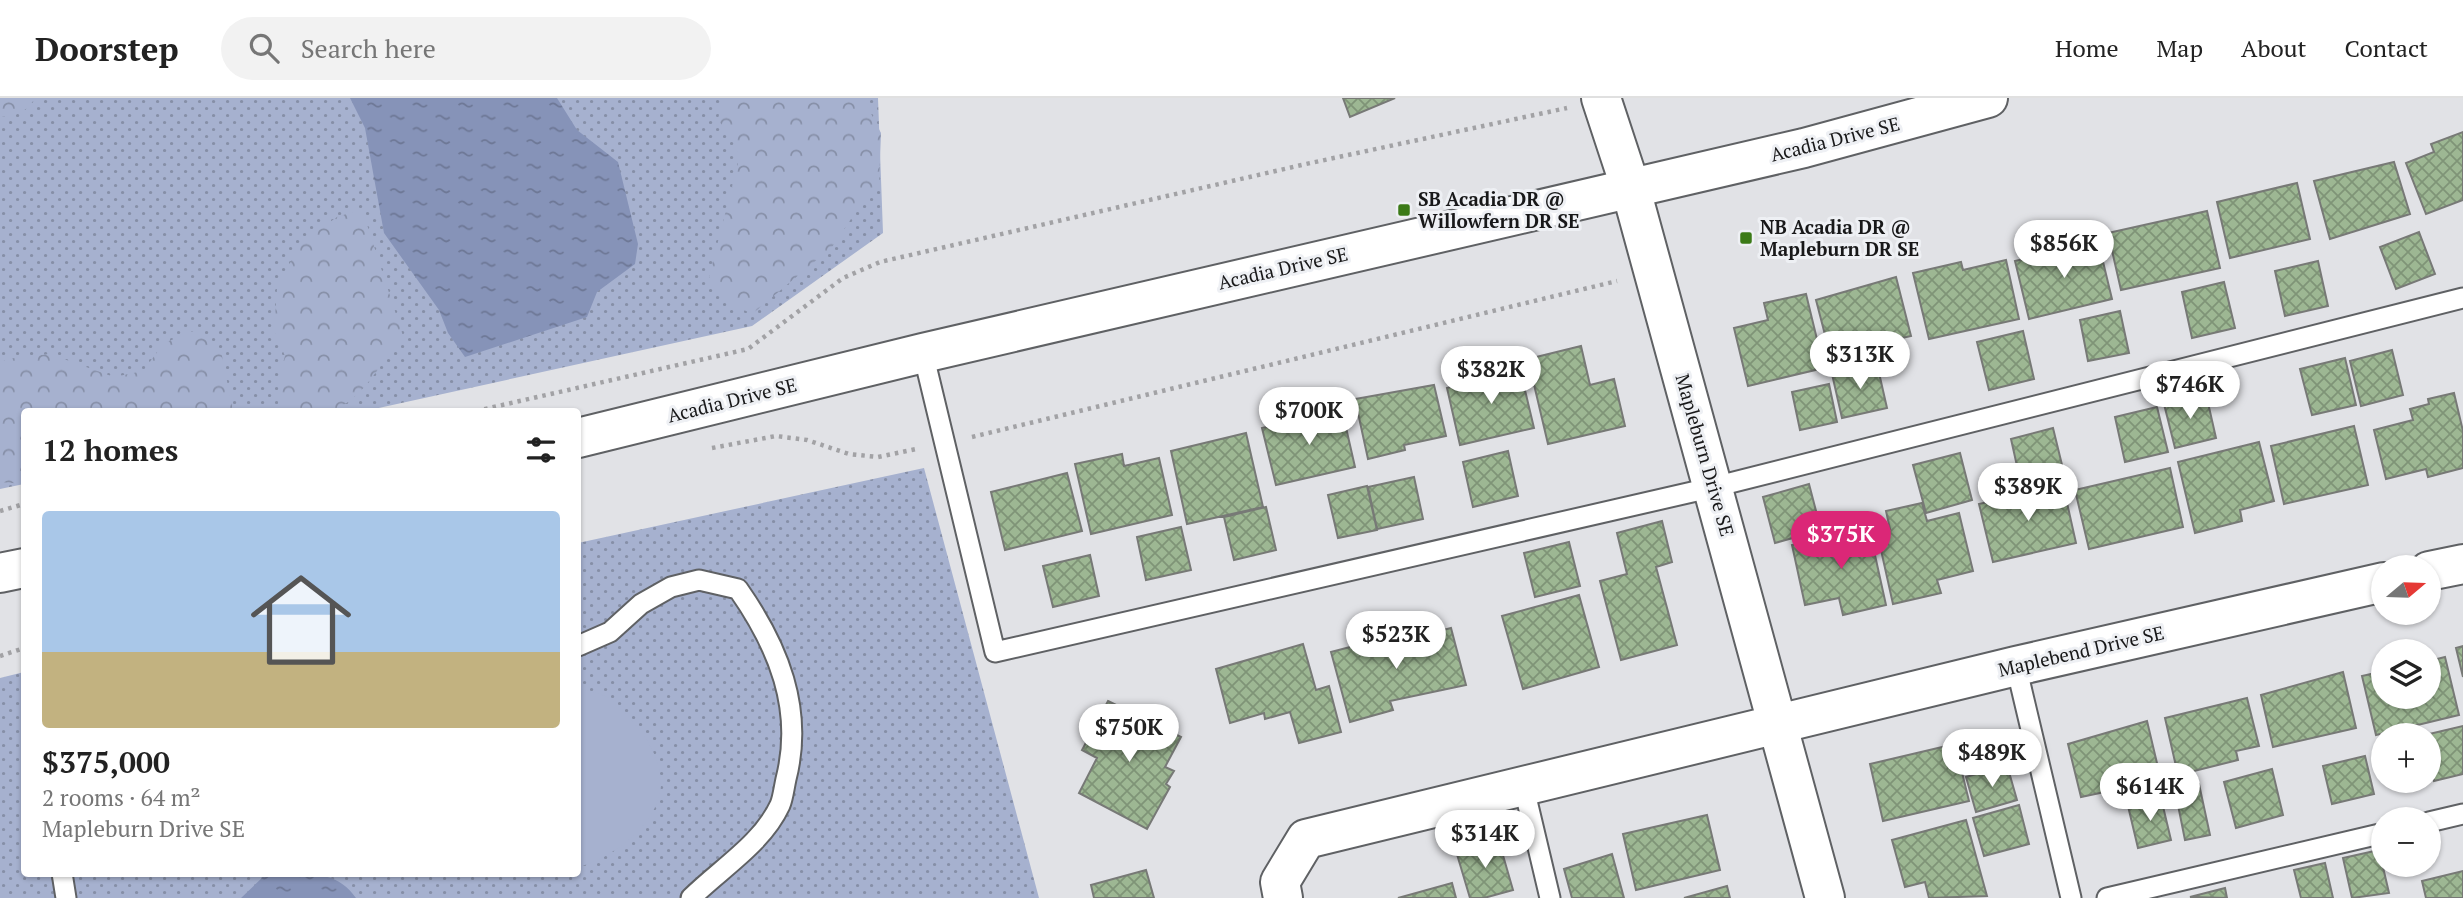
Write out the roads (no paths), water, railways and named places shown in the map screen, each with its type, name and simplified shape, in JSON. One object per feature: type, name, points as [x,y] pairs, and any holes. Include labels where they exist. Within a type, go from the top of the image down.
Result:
[{"type":"street","name":"Acadia Drive SE","points":[[581,437],[923,353],[1630,186],[1804,148],[1988,98]]},
{"type":"street","name":"Mapleburn Drive SE","points":[[1601,99],[1630,186],[1780,724],[1825,898]]},
{"type":"street","points":[[2441,569],[2463,564]]},
{"type":"street","points":[[0,573],[21,569]]},
{"type":"street","name":"Maplebend Drive SE","points":[[1780,724],[2015,666],[2371,585]]},
{"type":"street","points":[[1283,898],[1280,882],[1307,839],[1780,724]]},
{"type":"lane","points":[[923,353],[995,652],[1714,487],[2463,298]]},
{"type":"lane","points":[[581,645],[610,632],[640,604],[671,587],[699,580],[738,589],[764,625],[790,697],[792,755],[780,805],[756,839],[691,898]]},
{"type":"lane","points":[[2015,666],[2071,898]]},
{"type":"lane","points":[[1524,785],[1550,898]]},
{"type":"lane","points":[[2441,819],[2463,814]]},
{"type":"lane","points":[[2106,898],[2371,835]]},
{"type":"lane","points":[[63,877],[66,898]]},
{"type":"water","points":[[350,98],[557,98],[577,130],[618,162],[638,244],[635,264],[597,292],[587,317],[465,357],[448,333],[439,310],[384,233],[365,128]]},
{"type":"water","points":[[263,877],[328,877],[349,889],[356,898],[241,898]]},
{"type":"place","name":"SB Acadia DR @ Willowfern DR SE","points":[[1404,210]]},
{"type":"place","name":"NB Acadia DR @ Mapleburn DR SE","points":[[1746,238]]}]
